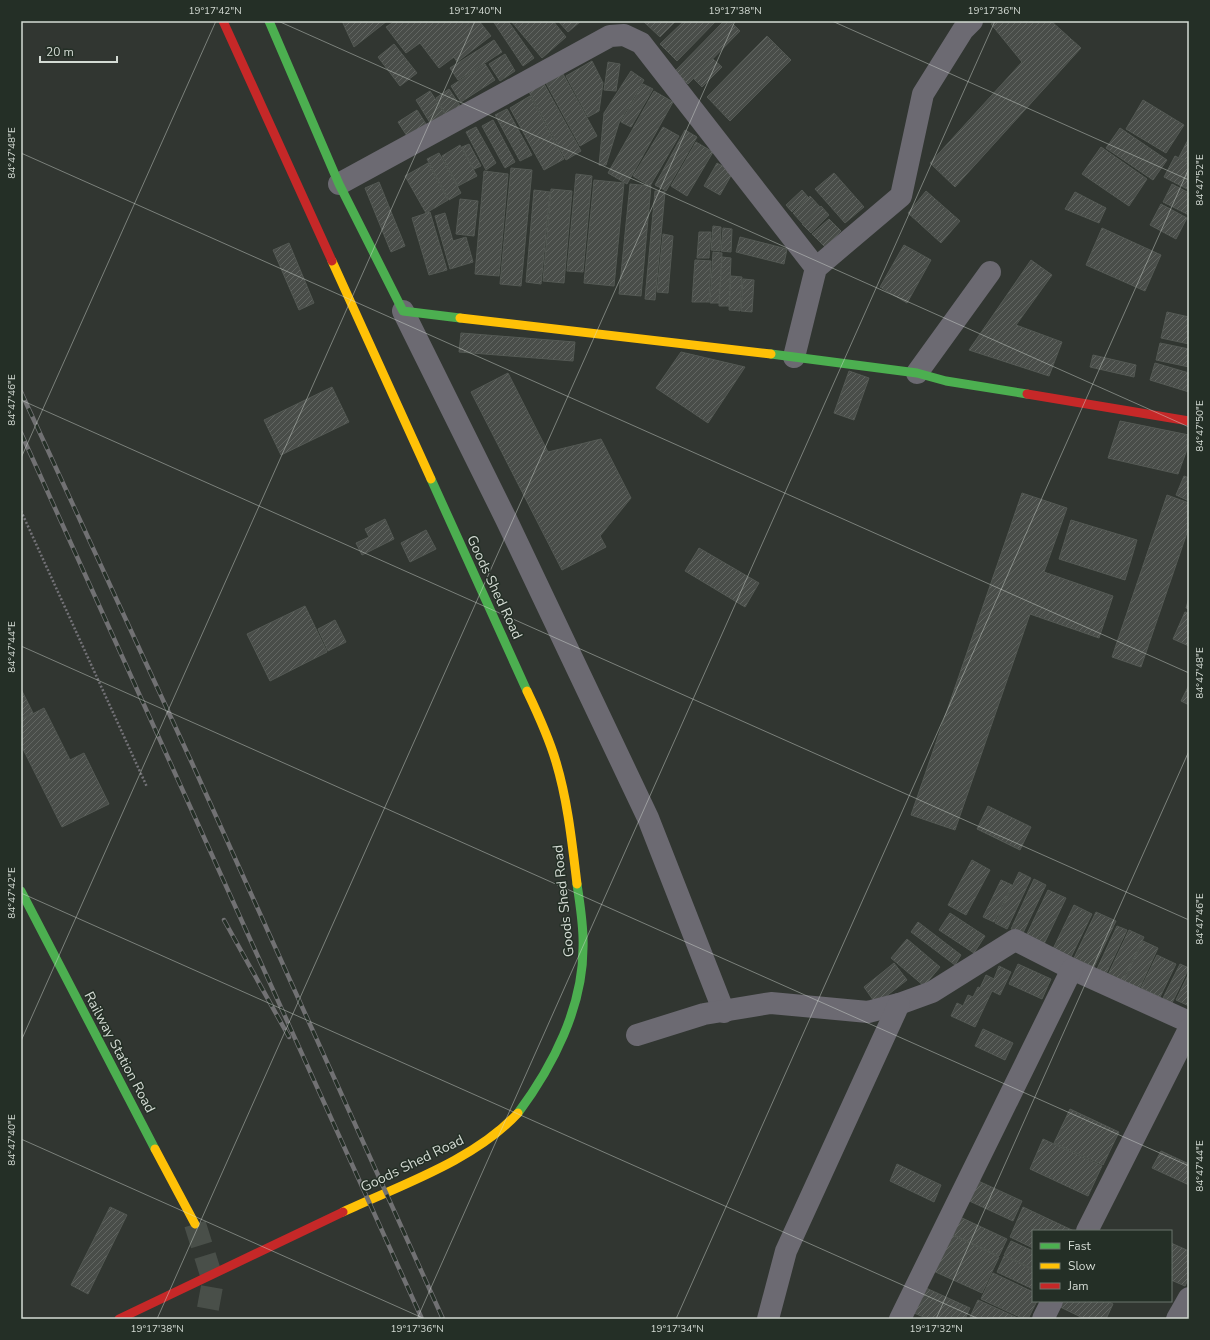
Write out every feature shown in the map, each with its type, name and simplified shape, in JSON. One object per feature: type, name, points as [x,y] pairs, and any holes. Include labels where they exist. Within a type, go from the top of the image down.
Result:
[{"type":"main road","name":"Goods Shed Road","points":[[119,1319],[225,1266],[457,1159],[480,1146],[502,1129],[540,1082],[568,1023],[575,1001],[584,956],[571,841],[559,774],[530,698],[223,21]]},
{"type":"main road","points":[[269,21],[339,184],[403,311],[917,373],[946,381],[1189,422]]},
{"type":"main road","name":"Railway Station Road","points":[[21,891],[66,980],[195,1224]]},
{"type":"street","points":[[794,357],[816,268],[901,196],[923,94],[963,30],[972,21]]},
{"type":"street","points":[[339,184],[610,36],[624,35],[641,43],[816,268]]},
{"type":"street","points":[[917,373],[990,272]]},
{"type":"street","points":[[403,311],[506,519],[648,818],[724,1012]]},
{"type":"street","points":[[637,1035],[704,1014],[724,1012],[771,1003],[868,1012],[899,1004],[932,992],[1015,940],[1072,969],[1189,1022]]},
{"type":"street","points":[[900,1319],[1072,969]]},
{"type":"street","points":[[768,1319],[786,1251],[899,1004]]},
{"type":"street","points":[[1088,1230],[1189,1029]]},
{"type":"street","points":[[1177,1319],[1189,1298]]},
{"type":"street","points":[[1043,1319],[1052,1302]]},
{"type":"path","points":[[21,511],[147,787]]},
{"type":"building","points":[[342,21],[387,21],[354,47]]},
{"type":"building","points":[[395,21],[479,21],[491,36],[457,62],[454,57],[439,68],[420,43],[406,53],[386,27]]},
{"type":"building","points":[[493,21],[508,21],[534,58],[523,66]]},
{"type":"building","points":[[511,21],[553,21],[566,37],[542,58]]},
{"type":"building","points":[[558,21],[581,21],[568,32]]},
{"type":"building","points":[[643,21],[676,21],[660,37]]},
{"type":"building","points":[[684,21],[716,21],[677,61],[660,44]]},
{"type":"building","points":[[724,21],[730,21],[740,31],[688,84],[675,71]]},
{"type":"building","points":[[995,21],[1051,21],[1081,48],[955,187],[930,163],[1022,62],[991,24]]},
{"type":"building","points":[[767,36],[791,60],[730,121],[707,97]]},
{"type":"building","points":[[494,40],[502,52],[458,80],[450,68]]},
{"type":"building","points":[[394,44],[417,73],[400,86],[378,57]]},
{"type":"building","points":[[505,54],[515,71],[500,81],[489,64]]},
{"type":"building","points":[[713,59],[722,67],[702,87],[694,79]]},
{"type":"building","points":[[592,61],[603,83],[599,111],[588,117],[566,76]]},
{"type":"building","points":[[608,62],[620,64],[616,91],[604,90]]},
{"type":"building","points":[[485,64],[495,80],[461,102],[451,86]]},
{"type":"building","points":[[631,71],[644,80],[619,123],[606,165],[599,165],[604,113]]},
{"type":"building","points":[[563,74],[597,136],[580,146],[546,83]]},
{"type":"building","points":[[543,82],[581,151],[566,160],[528,90]]},
{"type":"building","points":[[643,84],[653,89],[631,127],[621,122]]},
{"type":"building","points":[[449,89],[461,107],[447,116],[436,98]]},
{"type":"building","points":[[430,91],[447,117],[432,126],[416,100]]},
{"type":"building","points":[[654,91],[673,102],[627,184],[608,173]]},
{"type":"building","points":[[530,96],[564,159],[544,170],[510,108]]},
{"type":"building","points":[[1143,100],[1184,125],[1166,153],[1126,129]]},
{"type":"building","points":[[507,109],[532,155],[520,161],[495,115]]},
{"type":"building","points":[[417,110],[426,124],[407,136],[398,122]]},
{"type":"building","points":[[493,120],[515,162],[505,168],[482,126]]},
{"type":"building","points":[[476,127],[496,163],[486,170],[466,132]]},
{"type":"building","points":[[663,127],[679,136],[650,186],[633,176]]},
{"type":"building","points":[[1120,128],[1167,160],[1153,180],[1106,148]]},
{"type":"building","points":[[685,130],[697,137],[666,191],[655,185]]},
{"type":"building","points":[[1189,138],[1189,162],[1179,157]]},
{"type":"building","points":[[696,142],[713,152],[687,196],[671,186]]},
{"type":"building","points":[[469,144],[481,166],[474,169],[462,147]]},
{"type":"building","points":[[460,145],[477,176],[458,186],[442,156]]},
{"type":"building","points":[[1101,147],[1147,179],[1129,206],[1082,174]]},
{"type":"building","points":[[439,153],[461,193],[449,200],[427,159]]},
{"type":"building","points":[[1175,156],[1189,163],[1189,190],[1164,177]]},
{"type":"building","points":[[428,163],[448,200],[426,213],[405,176]]},
{"type":"building","points":[[717,163],[733,172],[720,195],[704,186]]},
{"type":"building","points":[[511,168],[532,170],[521,286],[500,284]]},
{"type":"building","points":[[484,171],[508,174],[499,276],[475,274]]},
{"type":"building","points":[[834,173],[864,207],[845,223],[815,189]]},
{"type":"building","points":[[576,174],[592,176],[583,272],[567,271]]},
{"type":"building","points":[[594,180],[624,183],[614,286],[584,283]]},
{"type":"building","points":[[379,182],[405,246],[391,252],[365,188]]},
{"type":"building","points":[[630,184],[651,186],[641,296],[619,294]]},
{"type":"building","points":[[1172,184],[1189,193],[1189,215],[1163,202]]},
{"type":"building","points":[[551,189],[572,191],[564,283],[543,281]]},
{"type":"building","points":[[534,190],[550,192],[541,284],[526,282]]},
{"type":"building","points":[[802,190],[808,197],[792,212],[786,205]]},
{"type":"building","points":[[655,191],[665,192],[655,300],[645,299]]},
{"type":"building","points":[[926,191],[960,221],[941,243],[908,213]]},
{"type":"building","points":[[1075,192],[1106,208],[1099,223],[1065,209]]},
{"type":"building","points":[[810,196],[820,207],[802,223],[793,213]]},
{"type":"building","points":[[460,199],[478,201],[474,236],[456,234]]},
{"type":"building","points":[[1161,204],[1187,218],[1176,239],[1150,225]]},
{"type":"building","points":[[821,206],[829,215],[811,233],[802,224]]},
{"type":"building","points":[[430,212],[447,270],[429,275],[412,218]]},
{"type":"building","points":[[445,213],[453,241],[466,237],[473,262],[450,269],[435,216]]},
{"type":"building","points":[[829,219],[841,231],[825,247],[812,234]]},
{"type":"building","points":[[713,226],[721,227],[720,251],[711,250]]},
{"type":"building","points":[[723,228],[732,229],[731,252],[721,251]]},
{"type":"building","points":[[1102,228],[1161,255],[1145,291],[1086,265]]},
{"type":"building","points":[[699,232],[711,232],[709,258],[697,258]]},
{"type":"building","points":[[663,234],[673,236],[668,293],[657,292]]},
{"type":"building","points":[[740,237],[787,249],[784,264],[736,252]]},
{"type":"building","points":[[289,243],[314,303],[299,310],[273,250]]},
{"type":"building","points":[[904,245],[931,260],[907,303],[880,287]]},
{"type":"building","points":[[713,252],[722,253],[719,303],[710,303]]},
{"type":"building","points":[[722,257],[731,258],[729,306],[719,306]]},
{"type":"building","points":[[695,260],[711,261],[709,302],[692,302]]},
{"type":"building","points":[[1031,260],[1052,275],[1016,325],[1062,342],[1049,376],[969,350]]},
{"type":"building","points":[[731,276],[742,277],[740,311],[729,310]]},
{"type":"building","points":[[743,279],[754,280],[752,312],[741,311]]},
{"type":"building","points":[[1167,312],[1189,317],[1189,344],[1161,338]]},
{"type":"building","points":[[461,333],[575,342],[573,361],[459,352]]},
{"type":"building","points":[[1160,343],[1189,349],[1189,367],[1156,360]]},
{"type":"building","points":[[681,352],[745,367],[708,423],[656,388]]},
{"type":"building","points":[[1093,355],[1136,365],[1134,377],[1090,367]]},
{"type":"building","points":[[1155,363],[1189,373],[1189,392],[1150,380]]},
{"type":"building","points":[[849,371],[869,378],[854,420],[834,413]]},
{"type":"building","points":[[508,373],[548,452],[601,439],[631,498],[600,536],[606,547],[562,570],[471,392]]},
{"type":"building","points":[[332,387],[349,422],[281,455],[264,420]]},
{"type":"building","points":[[1120,421],[1189,435],[1189,444],[1178,474],[1108,458]]},
{"type":"building","points":[[1184,476],[1189,478],[1189,501],[1176,495]]},
{"type":"building","points":[[1022,493],[1067,508],[1044,572],[1113,596],[1099,638],[1030,614],[955,830],[911,815]]},
{"type":"building","points":[[1167,495],[1189,503],[1189,527],[1141,667],[1112,657]]},
{"type":"building","points":[[385,519],[394,539],[362,555],[356,543],[369,537],[365,529]]},
{"type":"building","points":[[1071,520],[1137,540],[1125,580],[1059,559]]},
{"type":"building","points":[[426,530],[436,549],[410,562],[401,543]]},
{"type":"building","points":[[699,548],[759,583],[745,607],[685,571]]},
{"type":"building","points":[[1189,598],[1189,609],[1186,608]]},
{"type":"building","points":[[305,606],[327,652],[270,681],[247,634]]},
{"type":"building","points":[[1185,612],[1189,613],[1189,646],[1173,639]]},
{"type":"building","points":[[335,620],[346,642],[328,651],[318,629]]},
{"type":"building","points":[[1189,685],[1189,705],[1181,701]]},
{"type":"building","points":[[21,689],[33,713],[21,719]]},
{"type":"building","points":[[44,708],[70,760],[84,753],[109,804],[62,827],[21,745],[21,720]]},
{"type":"building","points":[[988,806],[1031,827],[1020,850],[977,829]]},
{"type":"building","points":[[972,860],[990,870],[966,915],[948,905]]},
{"type":"building","points":[[1019,872],[1031,878],[1007,929],[995,923]]},
{"type":"building","points":[[1034,879],[1046,885],[1022,935],[1011,929]]},
{"type":"building","points":[[1001,880],[1012,885],[994,922],[983,917]]},
{"type":"building","points":[[1048,890],[1066,898],[1044,944],[1026,936]]},
{"type":"building","points":[[1074,905],[1092,914],[1070,959],[1052,951]]},
{"type":"building","points":[[1096,912],[1116,921],[1094,967],[1074,958]]},
{"type":"building","points":[[950,913],[985,936],[974,953],[939,930]]},
{"type":"building","points":[[918,922],[961,955],[955,965],[911,932]]},
{"type":"building","points":[[1117,926],[1127,930],[1106,974],[1097,969]]},
{"type":"building","points":[[1129,930],[1144,937],[1121,984],[1107,977]]},
{"type":"building","points":[[907,939],[940,967],[924,986],[891,958]]},
{"type":"building","points":[[1143,941],[1158,948],[1139,989],[1123,982]]},
{"type":"building","points":[[1157,955],[1176,964],[1160,997],[1141,988]]},
{"type":"building","points":[[894,963],[907,980],[876,1004],[864,987]]},
{"type":"building","points":[[1018,964],[1051,979],[1042,999],[1009,984]]},
{"type":"building","points":[[1180,964],[1189,968],[1172,1003],[1163,998]]},
{"type":"building","points":[[999,966],[1011,972],[1000,995],[992,991],[975,1027],[951,1016],[957,1003],[963,1006],[968,995],[973,997],[978,987],[980,988],[986,975],[994,979]]},
{"type":"building","points":[[1189,973],[1189,1006],[1176,1000]]},
{"type":"building","points":[[983,1029],[1013,1043],[1005,1060],[975,1046]]},
{"type":"building","points":[[1070,1109],[1119,1132],[1103,1165],[1054,1143]]},
{"type":"building","points":[[1043,1139],[1102,1166],[1088,1196],[1030,1169]]},
{"type":"building","points":[[1161,1151],[1189,1164],[1189,1185],[1152,1168]]},
{"type":"building","points":[[897,1164],[941,1185],[934,1202],[890,1181]]},
{"type":"building","points":[[974,1179],[1022,1201],[1013,1221],[965,1199]]},
{"type":"building","points":[[110,1207],[127,1215],[88,1294],[71,1285]]},
{"type":"building","points":[[1023,1207],[1072,1230],[1032,1230],[1032,1248],[1010,1237]]},
{"type":"building","points":[[960,1217],[1007,1239],[999,1256],[952,1234]]},
{"type":"building","points":[[946,1232],[999,1257],[982,1293],[929,1269]]},
{"type":"building","points":[[1011,1241],[1032,1251],[1032,1269],[1004,1255]]},
{"type":"building","points":[[1172,1243],[1189,1251],[1189,1278],[1185,1286],[1172,1280]]},
{"type":"building","points":[[1004,1256],[1032,1270],[1032,1289],[997,1272]]},
{"type":"building","points":[[993,1273],[1032,1292],[1032,1302],[1036,1302],[1028,1319],[1024,1319],[981,1299]]},
{"type":"building","points":[[926,1288],[970,1308],[965,1319],[928,1319],[914,1313]]},
{"type":"building","points":[[978,1300],[1020,1319],[974,1319],[970,1317]]},
{"type":"building","points":[[1058,1302],[1109,1302],[1113,1304],[1106,1319],[1085,1319],[1056,1305]]},
{"type":"tunnel","points":[[195,1224],[213,1281],[206,1319]]},
{"type":"railway","points":[[21,392],[192,763],[443,1319]]},
{"type":"railway","points":[[21,433],[422,1319]]},
{"type":"railway","points":[[224,920],[289,1037]]},
{"type":"traffic: fast","points":[[269,21],[339,184],[403,311],[460,318]]},
{"type":"traffic: fast","points":[[771,354],[917,373],[946,381],[1027,394]]},
{"type":"traffic: fast","points":[[431,479],[527,691]]},
{"type":"traffic: fast","points":[[518,1113],[531,1095],[554,1056],[572,1014],[578,992],[582,970],[583,932],[577,884]]},
{"type":"traffic: fast","points":[[21,891],[155,1149]]},
{"type":"traffic: slow","points":[[332,261],[431,479]]},
{"type":"traffic: slow","points":[[460,318],[771,354]]},
{"type":"traffic: slow","points":[[527,691],[547,735],[564,792],[577,884]]},
{"type":"traffic: slow","points":[[343,1212],[413,1181],[459,1158],[501,1130],[518,1113]]},
{"type":"traffic: slow","points":[[155,1149],[195,1224]]},
{"type":"traffic: jam","points":[[223,21],[332,261]]},
{"type":"traffic: jam","points":[[1027,394],[1189,421]]},
{"type":"traffic: jam","points":[[119,1319],[343,1212]]}]
